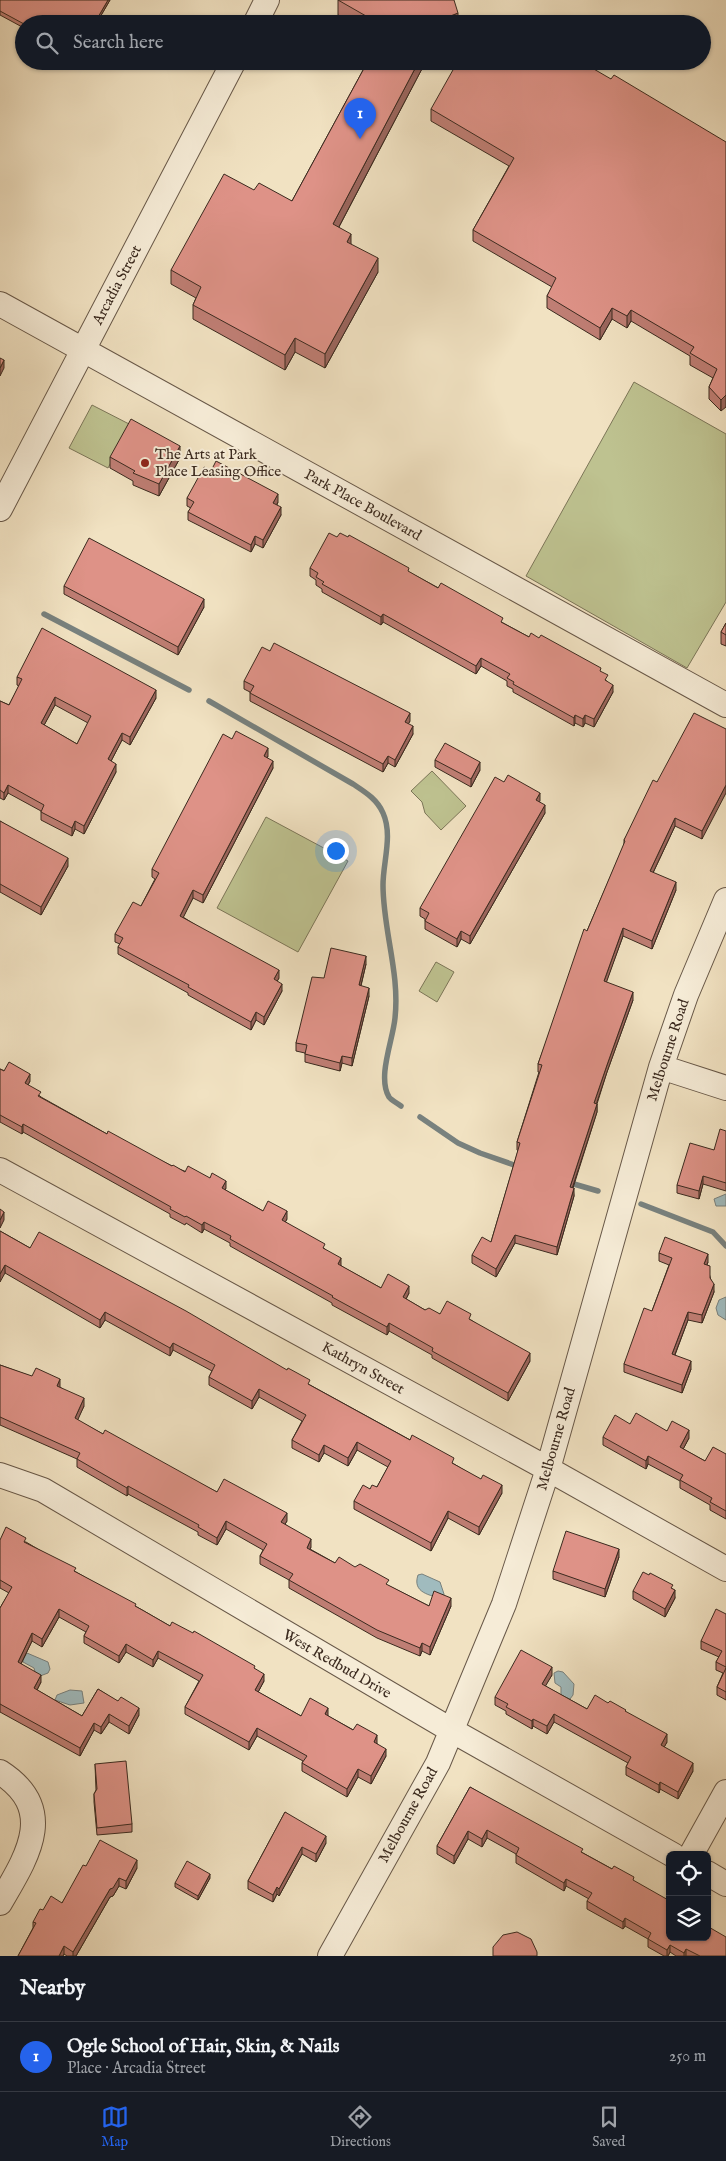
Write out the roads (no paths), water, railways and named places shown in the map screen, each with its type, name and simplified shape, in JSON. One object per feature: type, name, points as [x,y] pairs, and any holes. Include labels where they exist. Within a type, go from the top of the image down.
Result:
[{"type":"street","points":[[260,15],[267,0]]},
{"type":"street","name":"Arcadia Street","points":[[0,509],[229,70]]},
{"type":"street","name":"Park Place Boulevard","points":[[0,304],[726,705]]},
{"type":"street","name":"Melbourne Road","points":[[330,1956],[438,1763],[504,1604],[548,1469],[661,1067],[686,996],[726,900]]},
{"type":"street","points":[[661,1067],[726,1088]]},
{"type":"street","name":"Kathryn Street","points":[[0,1170],[548,1469],[726,1569]]},
{"type":"street","name":"West Redbud Drive","points":[[0,1476],[43,1490],[451,1730],[666,1851]]},
{"type":"street","points":[[0,1772],[16,1785],[23,1794],[33,1817],[33,1832],[25,1859],[0,1903]]},
{"type":"street","points":[[693,1851],[726,1792]]},
{"type":"street","points":[[711,1875],[726,1884]]},
{"type":"water","points":[[726,1194],[726,1206],[716,1206],[714,1199]]},
{"type":"water","points":[[726,1297],[726,1320],[718,1315],[716,1308],[719,1300]]},
{"type":"water","points":[[422,1574],[440,1582],[444,1594],[443,1599],[423,1592],[420,1589],[417,1581],[418,1575]]},
{"type":"water","points":[[27,1653],[48,1662],[50,1669],[48,1673],[40,1676],[35,1672],[34,1668],[23,1662]]},
{"type":"water","points":[[558,1671],[563,1672],[574,1684],[573,1695],[570,1699],[561,1696],[561,1687],[555,1683],[554,1673]]},
{"type":"water","points":[[70,1690],[82,1691],[84,1703],[70,1705],[55,1700],[57,1695]]},
{"type":"waterway","points":[[44,614],[189,690]]},
{"type":"waterway","points":[[209,701],[353,784],[374,800],[383,813],[387,830],[383,876],[384,902],[396,1001],[394,1027],[385,1069],[385,1079],[389,1097],[401,1106]]},
{"type":"waterway","points":[[420,1117],[458,1143],[520,1167]]},
{"type":"waterway","points":[[567,1182],[598,1191]]},
{"type":"waterway","points":[[641,1204],[713,1232],[726,1246]]},
{"type":"place","name":"Ogle School of Hair, Skin, & Nails","points":[[360,139]]},
{"type":"place","name":"The Arts at Park Place Leasing Office","points":[[145,463]]}]
